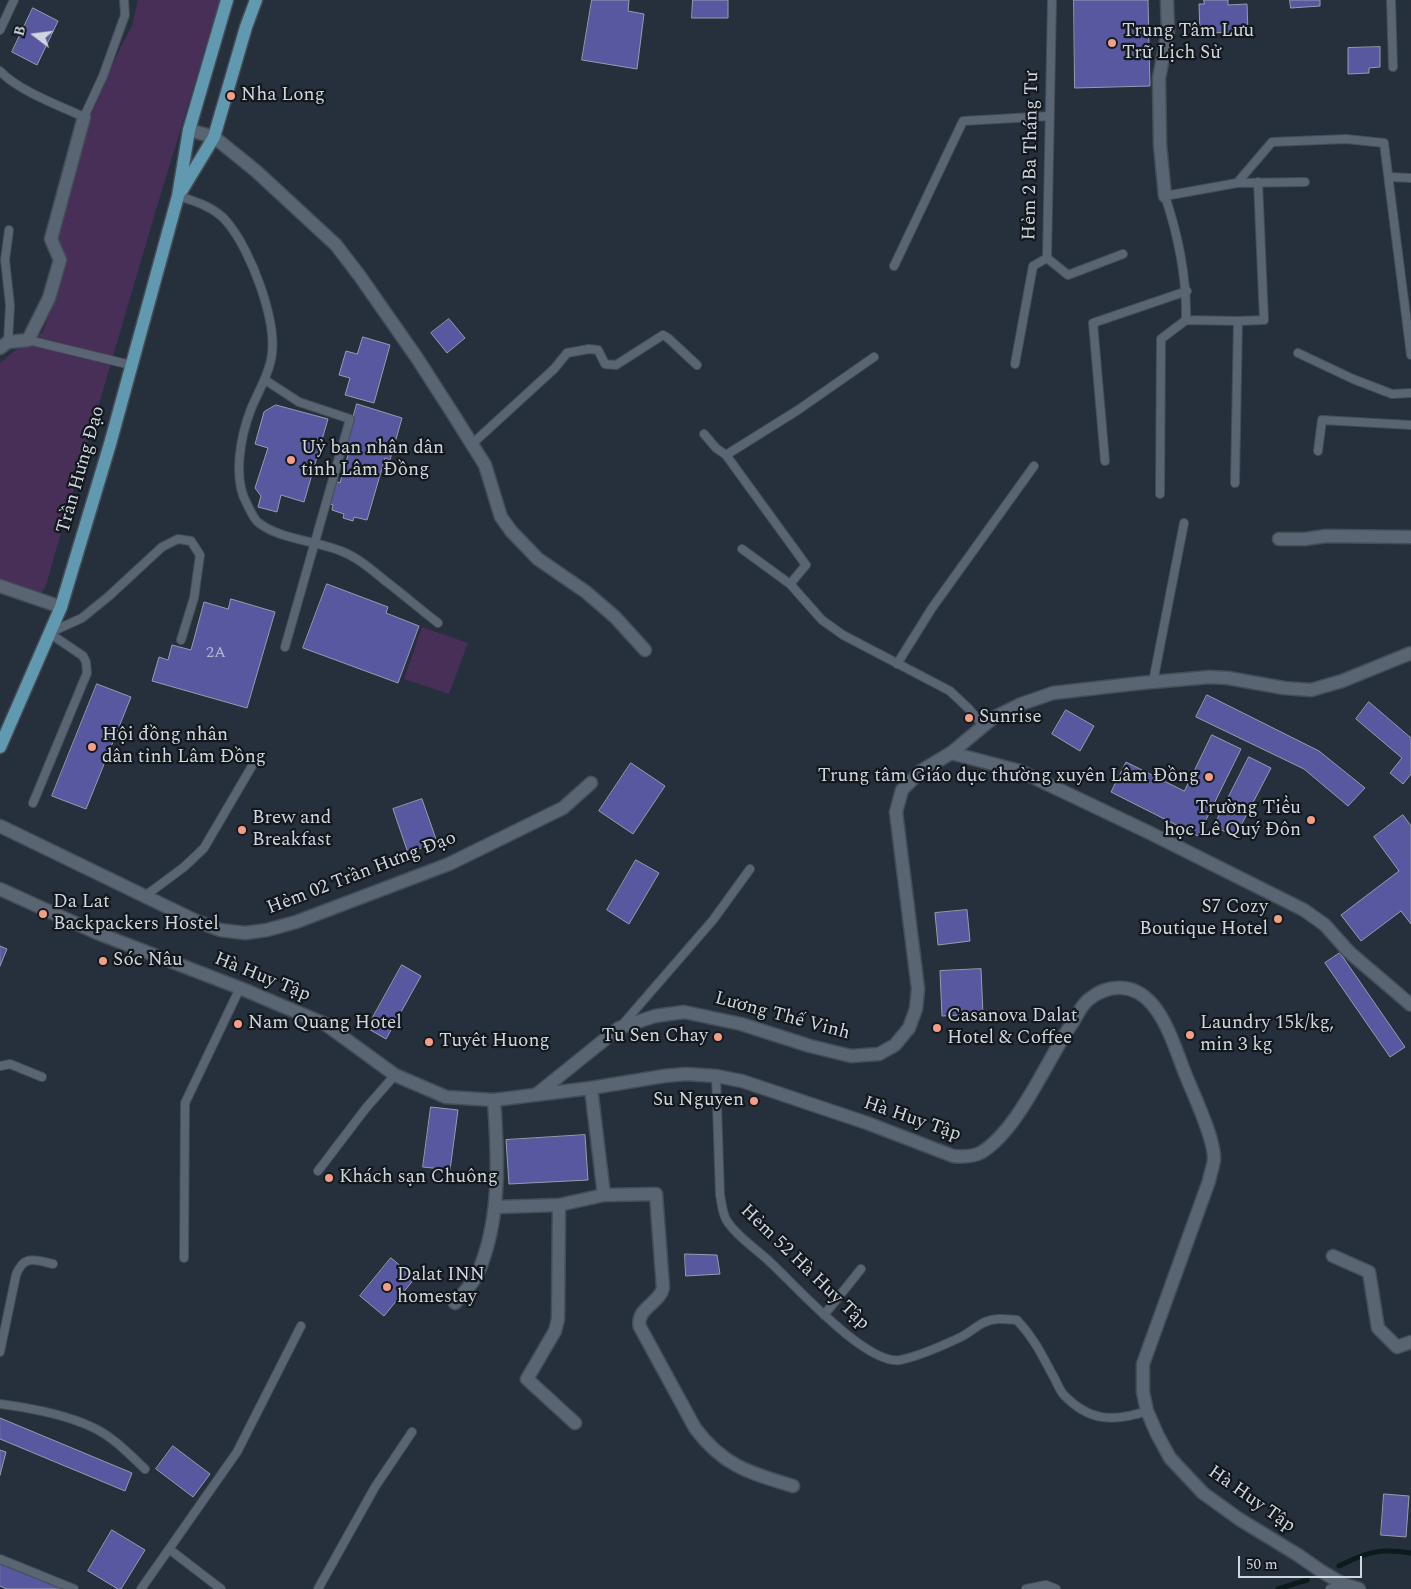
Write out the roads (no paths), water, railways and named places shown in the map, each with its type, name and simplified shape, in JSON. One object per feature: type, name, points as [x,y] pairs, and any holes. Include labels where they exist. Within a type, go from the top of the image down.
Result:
[{"type":"main road","name":"Trần Hưng Đạo","points":[[0,747],[61,607],[110,444],[178,196],[189,130],[227,0]]},
{"type":"main road","name":"Trần Hưng Đạo","points":[[178,196],[214,137],[246,27],[256,0]]},
{"type":"street","points":[[1165,196],[1160,145],[1159,78],[1168,31],[1167,0]]},
{"type":"street","points":[[4,345],[28,340],[49,298],[60,260],[51,239],[84,117]]},
{"type":"street","points":[[189,130],[214,137],[256,171],[336,245],[417,358],[472,444],[484,465],[501,516],[511,531],[538,559],[586,592],[615,617],[645,650]]},
{"type":"street","points":[[1279,539],[1305,539],[1326,536],[1411,537]]},
{"type":"street","points":[[0,586],[61,607]]},
{"type":"street","name":"Lương Thế Vinh","points":[[537,1094],[620,1028],[655,1016],[684,1012],[741,1024],[810,1046],[851,1056],[879,1054],[895,1045],[909,1028],[916,1010],[918,989],[896,812],[902,790],[921,771],[951,753],[983,725],[1021,704],[1053,693],[1184,679],[1228,678],[1284,688],[1311,690],[1342,681],[1411,653]]},
{"type":"street","points":[[951,753],[1020,772],[1148,832],[1304,910],[1325,925],[1349,952],[1411,1005]]},
{"type":"street","name":"Hẻm 02 Trần Hưng Đạo","points":[[0,826],[194,920],[220,930],[245,933],[296,922],[449,864],[563,808],[591,783]]},
{"type":"street","name":"Hà Huy Tập","points":[[0,889],[97,933],[240,988],[326,1024],[395,1075],[446,1097],[494,1100],[591,1088],[664,1076],[686,1074],[716,1076],[742,1081],[953,1156],[965,1157],[981,1153],[1000,1137],[1026,1101],[1063,1035],[1087,1000],[1106,989],[1124,987],[1136,991],[1152,1004],[1168,1031],[1208,1131],[1214,1158],[1209,1181],[1143,1364],[1143,1392],[1147,1410],[1170,1458],[1203,1493],[1260,1533],[1343,1584],[1360,1589]]},
{"type":"street","points":[[591,1088],[604,1195]]},
{"type":"street","points":[[455,1303],[480,1269],[496,1207],[495,1192],[498,1154],[494,1100]]},
{"type":"street","points":[[496,1207],[559,1205],[604,1195],[656,1194],[663,1288],[659,1297],[644,1312],[638,1322],[640,1327],[695,1428],[710,1446],[734,1466],[758,1476],[793,1486]]},
{"type":"street","points":[[559,1205],[558,1319],[555,1331],[528,1379],[575,1423]]},
{"type":"street","points":[[1333,1256],[1369,1272],[1378,1328],[1397,1347],[1411,1342]]},
{"type":"lane","points":[[0,30],[14,0]]},
{"type":"lane","points":[[0,71],[20,87],[84,117],[103,76],[125,15],[124,0]]},
{"type":"lane","name":"Hẻm 2 Ba Tháng Tư","points":[[1015,364],[1033,266],[1046,258],[1052,0]]},
{"type":"lane","points":[[1391,0],[1393,67]]},
{"type":"lane","points":[[894,266],[963,121],[1050,116]]},
{"type":"lane","points":[[1237,183],[1272,142],[1346,139],[1384,142],[1411,356]]},
{"type":"lane","points":[[1389,177],[1411,178]]},
{"type":"lane","points":[[1160,494],[1161,340],[1186,320],[1264,320],[1258,182]]},
{"type":"lane","points":[[1186,320],[1187,291],[1177,232],[1165,196],[1237,183],[1305,182]]},
{"type":"lane","points":[[178,196],[199,202],[227,221],[242,244],[262,291],[271,325],[272,358],[265,380],[251,408],[240,446],[240,480],[245,502],[257,523],[272,530],[341,551],[364,564],[438,623]]},
{"type":"lane","points":[[4,345],[10,305],[5,260],[9,230]]},
{"type":"lane","points":[[1046,258],[1068,275],[1123,254]]},
{"type":"lane","points":[[1105,461],[1093,323],[1187,291]]},
{"type":"lane","points":[[1235,483],[1238,321]]},
{"type":"lane","points":[[472,444],[554,369],[567,353],[589,349],[598,350],[605,364],[616,365],[663,336],[668,338],[697,365]]},
{"type":"lane","points":[[28,340],[131,365]]},
{"type":"lane","points":[[1298,353],[1392,394],[1411,393]]},
{"type":"lane","points":[[726,455],[798,410],[874,357]]},
{"type":"lane","points":[[265,380],[299,402],[350,419],[285,647]]},
{"type":"lane","points":[[1318,451],[1322,420],[1411,425]]},
{"type":"lane","points":[[704,434],[716,448],[726,455],[806,565],[790,584]]},
{"type":"lane","points":[[897,664],[932,608],[1034,466]]},
{"type":"lane","points":[[1153,682],[1184,523]]},
{"type":"lane","points":[[50,633],[82,618],[162,547],[178,539],[191,542],[200,555],[194,598],[181,640]]},
{"type":"lane","points":[[742,549],[790,584],[822,620],[843,636],[950,691],[983,725]]},
{"type":"lane","points":[[33,803],[87,673],[86,662],[83,656],[50,633]]},
{"type":"lane","points":[[145,896],[184,867],[204,848],[252,766]]},
{"type":"lane","points":[[620,1028],[713,920],[750,869]]},
{"type":"lane","points":[[184,1258],[185,1103],[240,988]]},
{"type":"lane","points":[[0,1066],[10,1064],[42,1076]]},
{"type":"lane","points":[[318,1171],[366,1108],[395,1075]]},
{"type":"lane","name":"Hẻm 52 Hà Huy Tập","points":[[716,1076],[720,1195],[724,1214],[735,1231],[824,1315],[863,1347],[873,1353],[893,1360],[900,1360],[922,1354],[962,1337],[984,1322],[1001,1318],[1017,1320],[1030,1333],[1063,1393],[1083,1410],[1102,1418],[1128,1417],[1147,1410]]},
{"type":"lane","points":[[0,1352],[19,1266],[32,1259],[53,1264]]},
{"type":"lane","points":[[824,1315],[861,1269]]},
{"type":"lane","points":[[141,1589],[237,1452],[302,1326]]},
{"type":"lane","points":[[0,1404],[21,1406],[94,1427],[124,1449],[145,1468]]},
{"type":"lane","points":[[318,1589],[375,1487],[412,1432]]},
{"type":"lane","points":[[169,1549],[221,1589]]},
{"type":"lane","points":[[0,1559],[74,1589]]},
{"type":"lane","points":[[1330,1589],[1343,1584]]},
{"type":"lane","points":[[1026,1589],[1046,1585],[1056,1589]]},
{"type":"waterway","points":[[1339,1566],[1374,1552],[1411,1553]]},
{"type":"waterway","points":[[1278,1589],[1307,1580]]},
{"type":"place","name":"Trung Tâm Lưu Trữ Lịch Sử","points":[[1112,43]]},
{"type":"place","name":"Nha Long","points":[[231,96]]},
{"type":"place","name":"Uỷ ban nhân dân tỉnh Lâm Đồng","points":[[291,460]]},
{"type":"place","name":"Sunrise","points":[[969,718]]},
{"type":"place","name":"Hội đồng nhân dân tỉnh Lâm Đồng","points":[[92,747]]},
{"type":"place","name":"Trung tâm Giáo dục thường xuyên Lâm Đồng","points":[[1209,777]]},
{"type":"place","name":"Trường Tiểu học Lê Quý Đôn","points":[[1311,820]]},
{"type":"place","name":"Brew and Breakfast","points":[[242,830]]},
{"type":"place","name":"Da Lat Backpackers Hostel","points":[[43,914]]},
{"type":"place","name":"S7 Cozy Boutique Hotel","points":[[1278,919]]},
{"type":"place","name":"Sóc Nâu","points":[[103,961]]},
{"type":"place","name":"Nam Quang Hotel","points":[[238,1024]]},
{"type":"place","name":"Casanova Dalat Hotel & Coffee","points":[[937,1028]]},
{"type":"place","name":"Laundry 15k/kg, min 3 kg","points":[[1190,1035]]},
{"type":"place","name":"Tu Sen Chay","points":[[718,1037]]},
{"type":"place","name":"Tuyêt Huong","points":[[429,1042]]},
{"type":"place","name":"Su Nguyen","points":[[754,1101]]},
{"type":"place","name":"Khách sạn Chuông","points":[[329,1178]]},
{"type":"place","name":"Dalat INN homestay","points":[[387,1287]]}]
